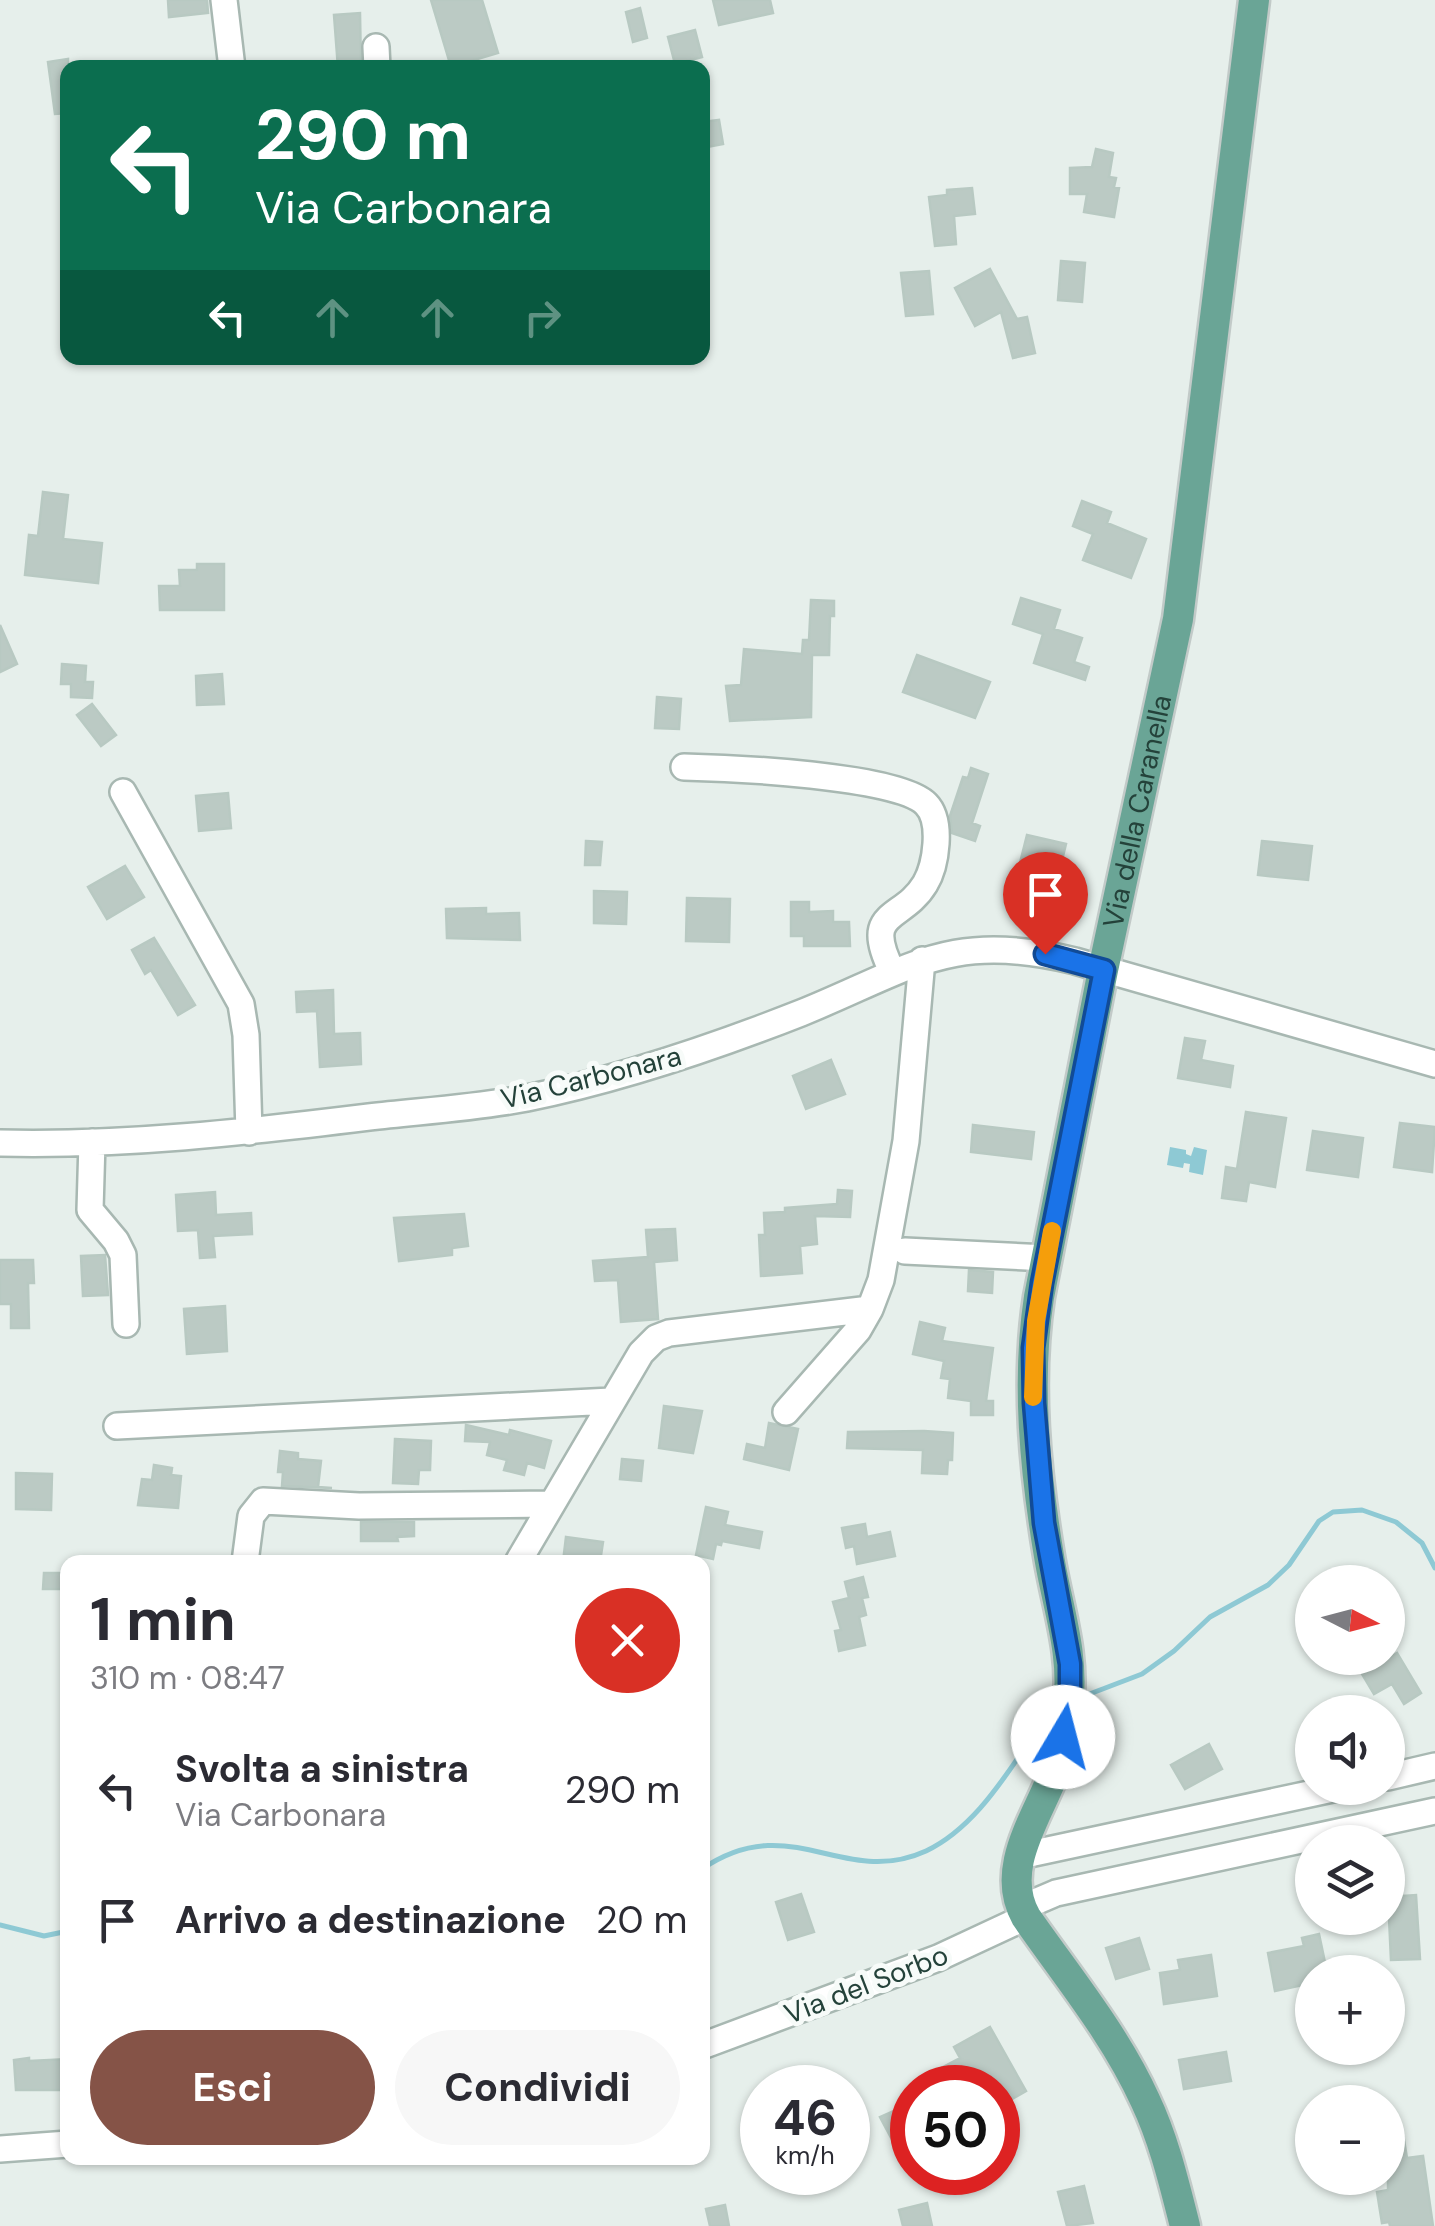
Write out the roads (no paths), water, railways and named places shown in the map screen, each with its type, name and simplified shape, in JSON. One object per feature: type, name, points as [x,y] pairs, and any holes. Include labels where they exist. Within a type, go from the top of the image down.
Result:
[{"type":"main road","name":"Via della Caranella","points":[[1024,1912],[1017,1880],[1020,1856],[1052,1777],[1070,1696],[1069,1654],[1047,1545],[1033,1348],[1104,970],[1178,618],[1254,0]]},
{"type":"main road","points":[[1024,1912],[1116,2046],[1144,2097],[1166,2154],[1185,2226]]},
{"type":"street","points":[[224,0],[231,60]]},
{"type":"street","points":[[684,767],[795,772],[900,792],[924,802],[934,818],[932,867],[920,891],[896,909],[884,926],[882,948],[892,971]]},
{"type":"street","points":[[123,792],[241,1004],[246,1035],[249,1132]]},
{"type":"street","name":"Via Carbonara","points":[[0,1143],[92,1142],[249,1132],[526,1098],[682,1056],[803,1012],[892,971],[966,950],[1058,956],[1435,1064]]},
{"type":"street","points":[[786,1412],[858,1330],[882,1280],[904,1160],[922,960]]},
{"type":"street","points":[[92,1142],[90,1210],[120,1248],[125,1270],[126,1324]]},
{"type":"street","points":[[905,1251],[1047,1258]]},
{"type":"street","points":[[522,1555],[644,1348],[662,1335],[870,1309]]},
{"type":"street","points":[[117,1426],[611,1400]]},
{"type":"street","points":[[246,1555],[251,1516],[263,1502],[347,1506],[551,1504]]},
{"type":"street","points":[[1405,1772],[1435,1766]]},
{"type":"street","points":[[1020,1856],[1295,1797]]},
{"type":"street","name":"Via del Sorbo","points":[[710,2043],[938,1958],[1056,1893],[1435,1811]]},
{"type":"street","points":[[0,2149],[60,2145]]},
{"type":"water","points":[[1170,1147],[1186,1150],[1191,1156],[1194,1147],[1207,1150],[1203,1175],[1189,1172],[1190,1164],[1184,1163],[1183,1168],[1167,1165]]},
{"type":"waterway","points":[[1079,1698],[1142,1674],[1210,1617],[1268,1585],[1289,1565],[1319,1521],[1333,1512],[1362,1510],[1396,1522],[1422,1543],[1435,1568]]},
{"type":"waterway","points":[[710,1865],[734,1852],[763,1846],[868,1861],[896,1860],[926,1851],[955,1832],[980,1808],[1056,1710]]},
{"type":"waterway","points":[[0,1925],[44,1936],[60,1933]]}]
